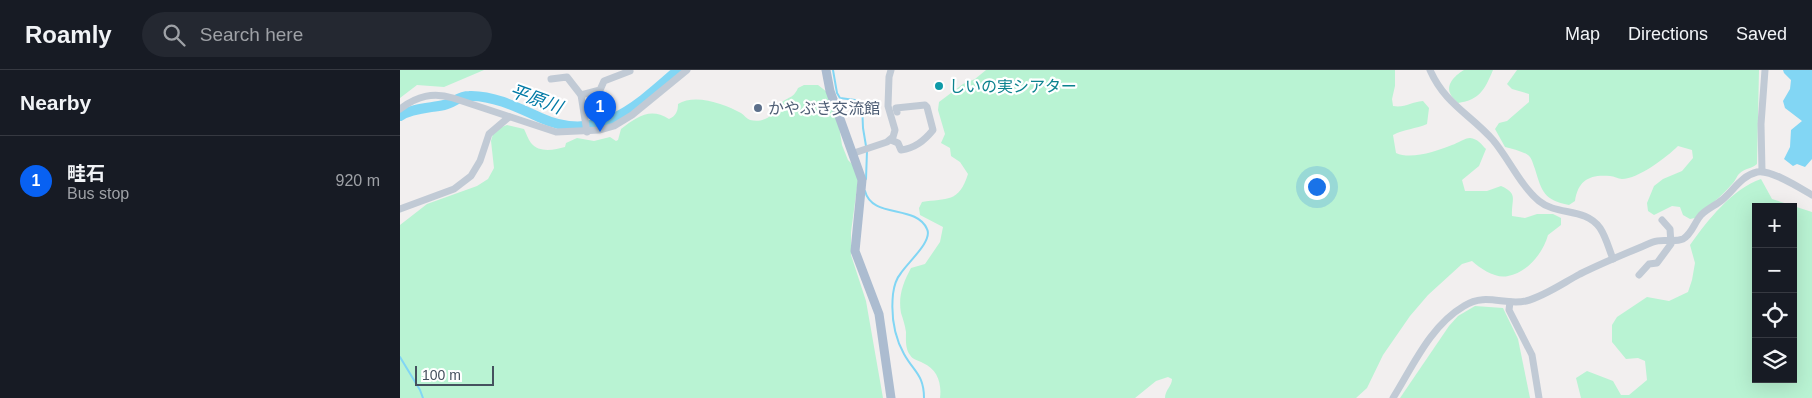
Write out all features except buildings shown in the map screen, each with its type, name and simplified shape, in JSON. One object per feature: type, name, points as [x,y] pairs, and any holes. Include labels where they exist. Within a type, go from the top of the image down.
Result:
[{"type":"main road","points":[[826,70],[830,91],[854,153],[862,180],[856,251],[879,314],[891,398]]},
{"type":"street","points":[[400,109],[411,101],[428,95],[436,95],[454,98],[556,132],[607,129],[644,107],[688,70]]},
{"type":"street","points":[[891,70],[888,106],[895,130],[891,140]]},
{"type":"street","points":[[1430,70],[1440,90],[1493,141],[1535,198],[1550,208],[1588,216],[1600,229],[1613,259]]},
{"type":"street","points":[[1762,171],[1765,70]]},
{"type":"street","points":[[581,95],[600,90],[604,81],[630,71]]},
{"type":"street","points":[[551,79],[567,77],[581,95],[586,131]]},
{"type":"street","points":[[854,153],[891,140],[898,143],[901,150],[911,149],[916,147],[933,130],[925,105],[896,108],[897,112]]},
{"type":"street","points":[[400,209],[454,189],[471,176],[480,161],[489,134],[509,117]]},
{"type":"street","points":[[1393,398],[1440,326],[1455,312],[1476,300],[1490,298],[1510,302],[1532,299],[1613,259],[1658,240],[1680,240],[1685,238],[1700,216],[1725,198],[1745,177],[1762,171],[1787,181],[1812,195]]},
{"type":"street","points":[[1650,271],[1669,248],[1671,240],[1670,229],[1662,220]]},
{"type":"street","points":[[1639,275],[1649,264],[1656,263]]},
{"type":"street","points":[[1510,302],[1509,310],[1532,355],[1539,398]]},
{"type":"green space","points":[[400,70],[484,70],[444,87],[417,85],[400,98]]},
{"type":"green space","points":[[986,70],[1395,70],[1393,106],[1423,101],[1429,108],[1427,124],[1393,135],[1396,153],[1409,156],[1424,154],[1466,139],[1475,139],[1486,149],[1479,166],[1462,180],[1465,191],[1487,191],[1501,186],[1512,195],[1512,216],[1525,218],[1537,214],[1553,214],[1561,218],[1561,225],[1548,235],[1546,242],[1534,261],[1515,274],[1503,277],[1484,270],[1472,261],[1462,264],[1428,295],[1410,316],[1383,355],[1367,388],[1356,398],[1165,398],[1172,381],[1168,377],[1156,381],[1135,398],[940,398],[938,377],[932,369],[913,358],[907,349],[906,329],[900,307],[901,295],[911,268],[925,264],[940,242],[943,227],[920,215],[919,208],[922,202],[945,199],[956,195],[961,190],[968,174],[960,162],[951,156],[950,148],[941,143],[945,134],[938,110],[939,102]]},
{"type":"green space","points":[[1464,70],[1493,70],[1484,88],[1477,96],[1458,103],[1453,98],[1449,89],[1455,76]]},
{"type":"green space","points":[[1517,70],[1759,70],[1757,164],[1742,171],[1720,197],[1695,218],[1690,219],[1683,215],[1680,207],[1672,206],[1654,215],[1648,211],[1647,203],[1654,186],[1663,179],[1682,171],[1693,158],[1692,150],[1678,146],[1660,161],[1629,178],[1622,179],[1612,176],[1591,177],[1582,183],[1575,201],[1569,205],[1561,203],[1545,194],[1529,156],[1523,152],[1505,147],[1495,129],[1499,123],[1507,121],[1529,102],[1529,94],[1512,89],[1507,84]]},
{"type":"green space","points":[[804,85],[818,85],[827,92],[839,126],[842,145],[848,160],[853,165],[858,180],[851,232],[851,255],[866,301],[883,398],[400,398],[400,225],[427,204],[477,186],[488,179],[494,168],[491,141],[493,134],[499,128],[507,125],[524,129],[531,143],[542,149],[552,150],[565,147],[566,143],[577,138],[594,141],[610,137],[616,141],[621,129],[638,117],[656,114],[669,119],[676,113],[678,104],[693,99],[727,106],[750,120],[758,121],[770,116],[781,103],[793,96],[798,88]]},
{"type":"green space","points":[[1761,179],[1772,199],[1784,203],[1752,203],[1752,383],[1797,383],[1797,207],[1812,212],[1812,398],[1581,398],[1576,378],[1587,371],[1613,381],[1621,395],[1629,395],[1647,380],[1645,361],[1638,358],[1626,359],[1612,342],[1612,325],[1617,317],[1647,297],[1669,301],[1688,292],[1695,263],[1690,245],[1721,206],[1740,190]]},
{"type":"green space","points":[[1475,306],[1503,308],[1518,339],[1530,398],[1400,398],[1449,326],[1458,316]]},
{"type":"water","points":[[1783,70],[1812,70],[1812,159],[1805,167],[1797,164],[1793,166],[1784,159],[1790,147],[1791,130],[1802,121],[1785,108],[1783,101],[1790,89],[1791,80]]},
{"type":"waterway","name":"平原川","points":[[400,116],[416,110],[447,104],[462,97],[478,96],[506,103],[562,125],[581,127],[599,124],[632,108],[678,70]]},
{"type":"waterway","points":[[833,70],[837,93],[840,98],[855,100],[862,104],[866,146]]},
{"type":"waterway","points":[[866,179],[867,151]]},
{"type":"waterway","points":[[865,191],[869,200],[876,205],[914,216],[927,229],[928,234],[923,245],[899,275],[893,291],[892,302],[894,325],[898,340],[904,354],[918,374],[924,390],[924,398]]},
{"type":"waterway","points":[[400,357],[423,398]]},
{"type":"place","name":"しいの実シアター","points":[[939,86]]},
{"type":"place","name":"かやぶき交流館","points":[[758,108]]},
{"type":"place","name":"畦石","points":[[600,132]]}]
